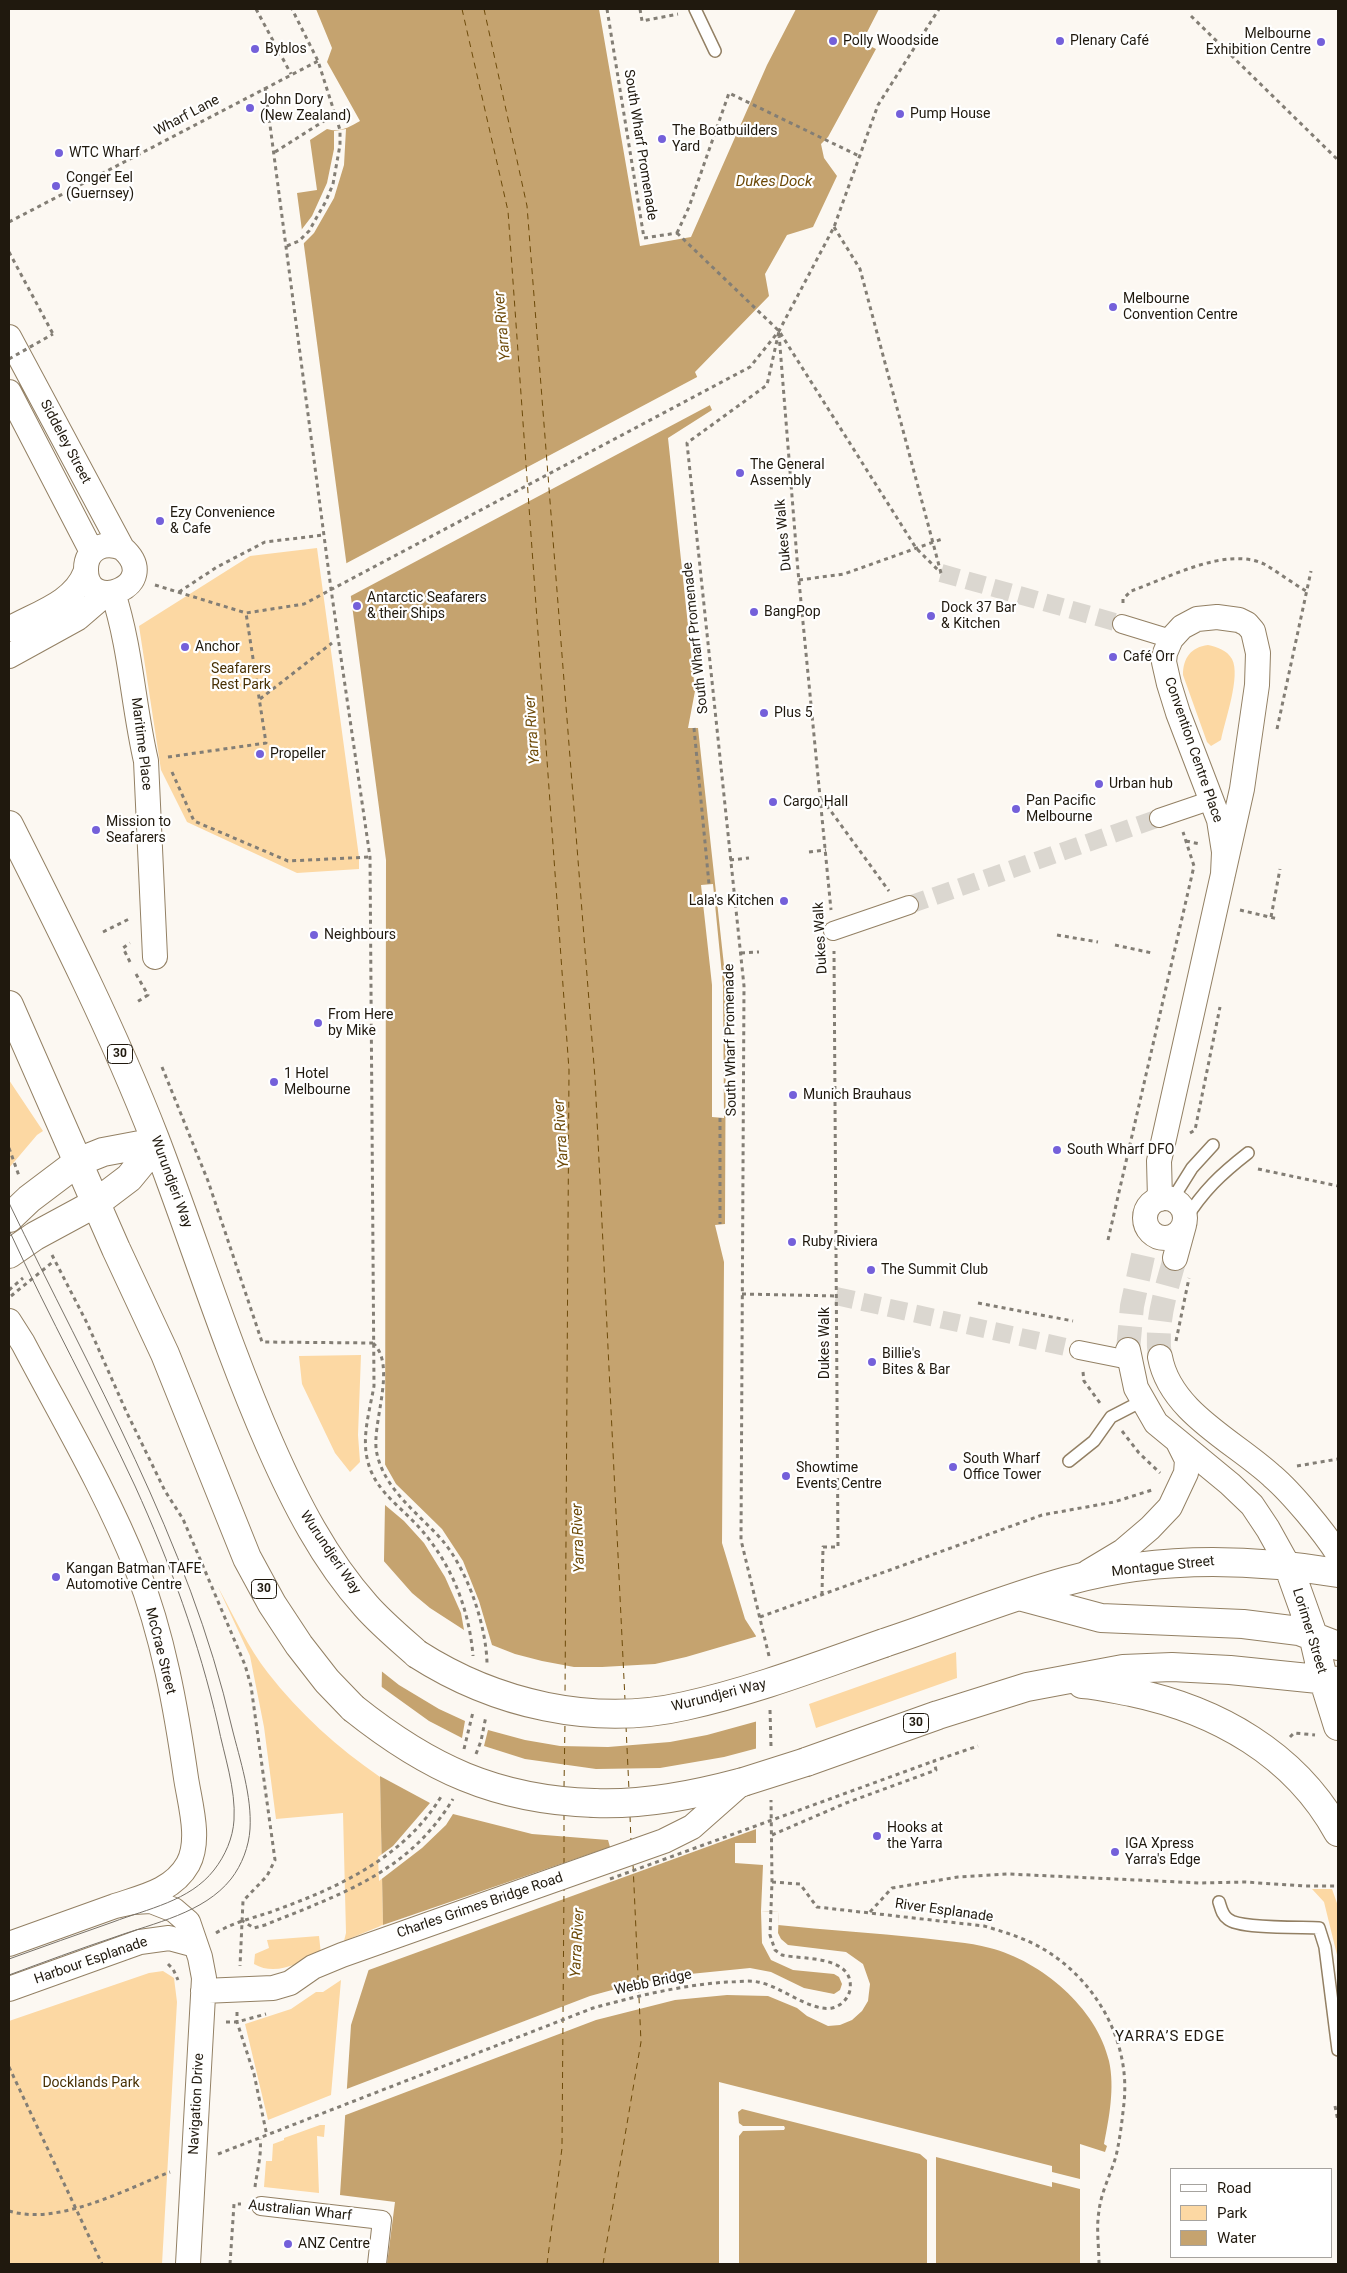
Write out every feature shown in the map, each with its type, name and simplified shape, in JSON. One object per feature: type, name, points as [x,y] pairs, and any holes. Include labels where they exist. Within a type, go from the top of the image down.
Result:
[{"type":"main road","name":"Wurundjeri Way","points":[[9,825],[81,967],[128,1073],[156,1143],[254,1408],[308,1522],[322,1547],[364,1604],[411,1648],[444,1671],[515,1699],[545,1707],[612,1713],[684,1707],[778,1681],[992,1606]]},
{"type":"main road","name":"30","points":[[11,1013],[165,1354],[248,1558],[272,1604],[326,1681],[353,1708],[390,1737],[452,1772],[520,1794],[572,1802],[639,1802],[709,1791],[743,1782],[1035,1685],[1123,1670],[1172,1668],[1230,1670],[1330,1679]]},
{"type":"main road","points":[[9,1218],[29,1199],[78,1162],[103,1152],[156,1143]]},
{"type":"main road","points":[[9,1254],[43,1232],[96,1203],[129,1178],[156,1143]]},
{"type":"main road","name":"Montague Street","points":[[992,1606],[1068,1581],[1110,1572],[1170,1564],[1222,1561],[1288,1565],[1338,1573]]},
{"type":"main road","name":"Lorimer Street","points":[[1288,1565],[1330,1679],[1329,1731]]},
{"type":"main road","points":[[1019,1596],[1101,1618],[1249,1624],[1313,1635],[1338,1646]]},
{"type":"main road","points":[[1035,1685],[1090,1685],[1154,1697],[1224,1722],[1250,1737],[1273,1754],[1309,1789],[1328,1813],[1338,1832]]},
{"type":"street","name":"Siddeley Street","points":[[9,337],[122,548]]},
{"type":"street","points":[[14,402],[42,401]]},
{"type":"street","name":"Siddeley Street","points":[[14,402],[89,562]]},
{"type":"street","points":[[107,545],[122,548],[132,560],[133,575],[126,587],[110,593],[78,618],[16,652],[10,628],[67,597],[81,584],[89,562],[107,545]]},
{"type":"street","points":[[89,562],[93,587],[110,593]]},
{"type":"street","name":"Maritime Place","points":[[110,593],[128,648],[140,734],[146,761],[155,957]]},
{"type":"street","name":"Convention Centre Place","points":[[1166,1199],[1159,1161],[1223,874],[1248,754],[1257,685],[1257,641],[1253,631],[1247,624],[1229,617],[1217,617],[1197,619],[1188,623],[1171,639],[1165,653],[1165,671],[1193,754],[1212,800],[1222,836],[1223,874]]},
{"type":"street","points":[[1122,624],[1171,639]]},
{"type":"street","points":[[1159,818],[1212,800]]},
{"type":"street","points":[[833,931],[905,906]]},
{"type":"street","points":[[1144,1252],[1147,1210],[1155,1201],[1166,1199],[1182,1208],[1184,1223],[1175,1258]]},
{"type":"street","points":[[1146,1222],[1151,1233],[1166,1238],[1177,1234],[1184,1223]]},
{"type":"street","name":"McCrae Street","points":[[9,1321],[23,1343],[101,1492],[137,1570],[157,1636],[182,1748],[194,1839],[189,1861],[179,1876],[168,1885],[115,1906]]},
{"type":"street","points":[[1080,1350],[1129,1355],[1136,1388],[1156,1423],[1230,1484],[1252,1505],[1288,1565]]},
{"type":"street","points":[[1160,1357],[1169,1382],[1180,1400],[1193,1414],[1274,1477],[1338,1554]]},
{"type":"street","points":[[1068,1581],[1101,1566],[1124,1551],[1170,1507],[1186,1473],[1187,1460],[1178,1442]]},
{"type":"street","name":"Charles Grimes Bridge Road","points":[[203,1991],[263,1990],[283,1985],[296,1980],[313,1967],[342,1955],[664,1841],[692,1827],[743,1782]]},
{"type":"street","points":[[9,1944],[115,1906],[141,1901],[162,1904],[185,1918],[192,1930],[196,1945]]},
{"type":"street","name":"Harbour Esplanade","points":[[9,1989],[140,1942],[169,1938],[196,1945]]},
{"type":"street","name":"Navigation Drive","points":[[188,2264],[203,1991],[203,1966],[196,1945]]},
{"type":"street","name":"Australian Wharf","points":[[257,2205],[382,2220],[376,2264]]},
{"type":"lane","points":[[696,10],[715,51]]},
{"type":"lane","points":[[1166,1199],[1213,1145]]},
{"type":"lane","points":[[1184,1223],[1200,1196],[1212,1182],[1248,1153]]},
{"type":"lane","points":[[1069,1461],[1094,1441],[1111,1417],[1142,1401]]},
{"type":"lane","points":[[1218,1902],[1223,1914],[1229,1921],[1244,1925],[1319,1928],[1325,1947],[1338,2050]]},
{"type":"path","points":[[256,9],[291,74]]},
{"type":"path","points":[[287,246],[299,240],[309,231],[334,184],[340,145],[340,130],[318,61],[292,9]]},
{"type":"path","name":"South Wharf Promenade","points":[[607,9],[644,238],[677,233]]},
{"type":"path","points":[[640,9],[642,21],[696,10]]},
{"type":"path","points":[[133,575],[246,613],[304,604],[750,367],[779,331],[834,227],[861,157],[878,105],[939,9]]},
{"type":"path","points":[[1191,16],[1338,160]]},
{"type":"path","name":"Wharf Lane","points":[[9,222],[318,61]]},
{"type":"path","points":[[265,87],[331,589],[370,857],[374,1386],[365,1450],[373,1478],[386,1496],[417,1525],[444,1562],[465,1608],[471,1632],[474,1662]]},
{"type":"path","points":[[834,227],[860,269],[941,573],[916,548],[779,331],[677,233],[689,207],[729,94],[861,157]]},
{"type":"path","points":[[275,152],[335,114]]},
{"type":"path","points":[[9,252],[53,334],[9,359]]},
{"type":"path","name":"South Wharf Promenade","points":[[740,1540],[744,986],[687,444],[766,384],[779,331]]},
{"type":"path","name":"Dukes Walk","points":[[779,331],[799,580],[833,931],[838,1547],[823,1547],[822,1595]]},
{"type":"path","points":[[179,592],[216,566],[266,542],[324,535]]},
{"type":"path","points":[[799,580],[844,574],[942,540]]},
{"type":"path","points":[[1276,738],[1311,571]]},
{"type":"path","points":[[165,758],[266,743],[246,613]]},
{"type":"path","points":[[259,699],[332,643]]},
{"type":"path","points":[[694,728],[709,884]]},
{"type":"path","points":[[169,767],[194,820],[216,830],[288,861],[370,857]]},
{"type":"path","points":[[821,797],[905,906]]},
{"type":"path","points":[[1108,1240],[1194,866],[1176,812]]},
{"type":"path","points":[[809,852],[826,850]]},
{"type":"path","points":[[730,860],[749,858]]},
{"type":"path","points":[[1271,917],[1280,869]]},
{"type":"path","points":[[1240,910],[1278,919]]},
{"type":"path","points":[[1057,935],[1098,942]]},
{"type":"path","points":[[1115,945],[1152,953]]},
{"type":"path","points":[[741,953],[759,952]]},
{"type":"path","points":[[162,1068],[208,1181],[262,1342],[373,1343]]},
{"type":"path","points":[[720,1118],[720,1224]]},
{"type":"path","points":[[9,1148],[29,1199]]},
{"type":"path","points":[[1254,1168],[1338,1186]]},
{"type":"path","points":[[43,1232],[54,1261],[87,1323],[126,1411],[166,1491],[183,1519],[245,1665],[251,1686],[275,1860],[267,1876],[243,1900],[237,2022],[254,2074],[267,2136]]},
{"type":"path","points":[[9,1298],[54,1261]]},
{"type":"path","points":[[742,1294],[836,1296]]},
{"type":"path","points":[[978,1303],[1073,1321]]},
{"type":"path","points":[[373,1343],[382,1363],[382,1398],[376,1452],[384,1472]]},
{"type":"path","points":[[1294,1467],[1338,1459]]},
{"type":"path","points":[[760,1618],[1042,1516],[1114,1502],[1153,1490],[1160,1484]]},
{"type":"path","points":[[463,1753],[469,1737],[474,1711]]},
{"type":"path","points":[[1273,1754],[1294,1734],[1329,1731]]},
{"type":"path","points":[[610,1879],[978,1746]]},
{"type":"path","points":[[772,1835],[846,1803],[936,1770],[934,1761]]},
{"type":"path","points":[[230,1925],[277,1910],[340,1884],[369,1868],[392,1853],[416,1830],[443,1793]]},
{"type":"path","points":[[870,1912],[892,1888],[958,1877],[1008,1874],[1200,1883],[1245,1882],[1335,1886]]},
{"type":"path","name":"Webb Bridge","points":[[9,2211],[26,2215],[43,2215],[75,2209],[172,2171],[194,2160],[260,2139],[330,2109],[594,2008],[652,1993],[706,1983],[756,1982],[770,1985],[816,2006],[831,2008],[839,2006],[850,1993],[850,1984],[847,1974],[836,1964],[794,1958],[782,1955],[776,1950],[770,1935],[772,1882]]},
{"type":"path","name":"River Esplanade","points":[[772,1882],[800,1884],[817,1907],[984,1926],[1009,1934],[1034,1945],[1058,1960],[1083,1983],[1100,2004],[1114,2030],[1124,2069],[1124,2102],[1116,2156],[1098,2210],[1099,2264]]},
{"type":"path","points":[[241,1920],[254,1928],[340,1894]]},
{"type":"path","points":[[9,2067],[102,2264]]},
{"type":"path","points":[[1335,2106],[1338,2121]]},
{"type":"path","points":[[257,2205],[260,2139]]},
{"type":"path","name":"Australian Wharf","points":[[230,2264],[234,2204],[257,2205]]},
{"type":"green space","name":"Seafarers Rest Park","points":[[317,548],[359,857],[359,869],[297,873],[187,822],[161,770],[139,626],[250,556]]},
{"type":"green space","points":[[1208,645],[1222,649],[1230,656],[1235,676],[1221,740],[1211,746],[1207,742],[1183,675],[1183,669],[1189,654],[1197,648]]},
{"type":"green space","points":[[9,1080],[43,1131],[37,1135],[9,1168]]},
{"type":"green space","points":[[361,1355],[358,1435],[360,1462],[350,1472],[335,1453],[302,1384],[299,1356]]},
{"type":"green space","points":[[218,1587],[254,1653],[280,1688],[320,1729],[380,1777],[383,1925],[344,1941],[346,1933],[343,1813],[276,1819],[264,1727],[250,1656]]},
{"type":"green space","points":[[956,1652],[957,1678],[816,1728],[809,1704]]},
{"type":"green space","points":[[1312,1889],[1332,1889],[1338,1906],[1338,1959],[1324,1902]]},
{"type":"green space","points":[[319,1936],[321,1954],[279,1969],[262,1968],[254,1964],[255,1954],[269,1948],[267,1940]]},
{"type":"green space","name":"Docklands Park","points":[[163,1971],[174,1978],[177,2002],[162,2264],[9,2264],[9,2021],[149,1973]]},
{"type":"green space","points":[[341,1980],[331,2095],[268,2120],[245,2024],[291,2009],[316,1992],[323,1992]]},
{"type":"green space","points":[[320,2125],[325,2125],[324,2137],[317,2136],[319,2193],[264,2187],[266,2161],[272,2161],[273,2144]]},
{"type":"water","points":[[316,9],[599,9],[640,246],[691,237],[767,65],[796,9],[879,9],[862,42],[876,49],[828,137],[821,144],[824,158],[837,176],[813,227],[787,235],[765,274],[769,296],[695,372],[712,410],[668,438],[695,691],[688,728],[698,728],[726,984],[725,1224],[715,1225],[724,1262],[722,1543],[745,1619],[756,1636],[756,1843],[735,1843],[735,1863],[763,1865],[761,1911],[779,1912],[778,1925],[922,1938],[990,1948],[1009,1954],[1047,1975],[1080,2005],[1103,2041],[1111,2071],[1111,2103],[1104,2144],[1107,2146],[1105,2152],[1080,2144],[1080,2264],[387,2264],[395,2202],[340,2195],[351,2025],[383,1925],[380,1777],[385,1505],[386,860],[297,193],[317,190],[310,140],[327,129],[340,130],[360,121],[327,62],[332,48]]},
{"type":"pier","points":[[346,129],[344,165],[334,198],[314,233],[301,246],[299,233],[312,216],[327,183],[334,149],[334,131]]},
{"type":"pier","points":[[699,376],[712,404],[347,598],[343,565]]},
{"type":"pier","points":[[713,884],[723,985],[724,1118],[712,1117],[712,985],[701,885]]},
{"type":"pier","points":[[383,1461],[396,1484],[442,1529],[463,1561],[479,1601],[492,1645],[515,1654],[542,1661],[574,1667],[602,1667],[655,1664],[758,1636],[758,1721],[707,1735],[670,1742],[608,1747],[560,1746],[525,1740],[488,1730],[484,1746],[525,1759],[596,1769],[660,1768],[724,1757],[758,1748],[759,1828],[366,1971],[380,1926],[610,1847],[608,1840],[532,1834],[453,1814],[446,1825],[422,1848],[379,1881],[378,1857],[393,1846],[430,1803],[378,1775],[379,1685],[429,1721],[462,1738],[465,1721],[439,1709],[399,1685],[380,1670],[382,1559],[412,1593],[430,1608],[464,1630],[461,1613],[445,1577],[424,1543],[404,1521],[385,1505]]},
{"type":"pier","points":[[761,1911],[779,1912],[778,1933],[781,1939],[788,1945],[846,1952],[863,1964],[870,1984],[868,2001],[862,2011],[852,2020],[840,2025],[828,2026],[807,2016],[797,2008],[768,1996],[727,1995],[675,2000],[596,2020],[343,2116],[344,2090],[590,1996],[612,1990],[670,1976],[750,1968],[771,1972],[804,1988],[834,1994],[840,1990],[842,1984],[839,1977],[834,1974],[793,1970],[771,1960],[762,1943]]},
{"type":"pier","points":[[719,2082],[1052,2166],[1052,2172],[1080,2179],[1080,2189],[1052,2182],[1052,2187],[936,2157],[936,2264],[927,2264],[927,2160],[920,2154],[742,2109],[738,2112],[739,2123],[743,2126],[784,2126],[785,2128],[784,2130],[743,2131],[739,2136],[739,2264],[719,2264]]},
{"type":"ferry route","points":[[462,9],[508,211],[569,1070],[565,1697]]},
{"type":"ferry route","points":[[484,9],[527,206],[595,1078],[625,1700]]},
{"type":"ferry route","points":[[564,1787],[565,1723]]},
{"type":"ferry route","points":[[626,1726],[629,1790]]},
{"type":"ferry route","points":[[564,1813],[564,1864]]},
{"type":"ferry route","points":[[630,1816],[631,1840]]},
{"type":"ferry route","points":[[603,2264],[641,2042],[633,1864]]},
{"type":"ferry route","points":[[547,2264],[562,2148],[564,1888]]},
{"type":"tunnel","points":[[941,573],[1122,624]]},
{"type":"tunnel","points":[[909,905],[1159,818]]},
{"type":"tunnel","points":[[1128,1350],[1132,1306],[1144,1251]]},
{"type":"tunnel","points":[[1160,1357],[1160,1319],[1175,1258]]},
{"type":"tunnel","points":[[836,1296],[1079,1350]]},
{"type":"tram line","points":[[9,1203],[135,1460],[191,1591],[213,1659],[232,1728],[245,1778],[250,1816],[248,1842],[238,1868],[220,1891],[207,1900],[178,1916],[9,1975]]},
{"type":"tram line","points":[[9,1230],[135,1486],[172,1574],[202,1663],[229,1772],[234,1808],[232,1833],[222,1859],[204,1881],[193,1889],[154,1908],[9,1959]]},
{"type":"place","name":"Polly Woodside","points":[[833,41]]},
{"type":"place","name":"Plenary Café","points":[[1060,41]]},
{"type":"place","name":"Melbourne Exhibition Centre","points":[[1321,42]]},
{"type":"place","name":"Byblos","points":[[255,49]]},
{"type":"place","name":"John Dory (New Zealand)","points":[[250,108]]},
{"type":"place","name":"Pump House","points":[[900,114]]},
{"type":"place","name":"The Boatbuilders Yard","points":[[662,139]]},
{"type":"place","name":"WTC Wharf","points":[[59,153]]},
{"type":"place","name":"Conger Eel (Guernsey)","points":[[56,186]]},
{"type":"place","name":"Melbourne Convention Centre","points":[[1113,307]]},
{"type":"place","name":"The General Assembly","points":[[740,473]]},
{"type":"place","name":"Ezy Convenience & Cafe","points":[[160,521]]},
{"type":"place","name":"Antarctic Seafarers & their Ships","points":[[357,606]]},
{"type":"place","name":"BangPop","points":[[754,612]]},
{"type":"place","name":"Dock 37 Bar & Kitchen","points":[[931,616]]},
{"type":"place","name":"Anchor","points":[[185,647]]},
{"type":"place","name":"Café Orr","points":[[1113,657]]},
{"type":"place","name":"Plus 5","points":[[764,713]]},
{"type":"place","name":"Propeller","points":[[260,754]]},
{"type":"place","name":"Urban hub","points":[[1099,784]]},
{"type":"place","name":"Cargo Hall","points":[[773,802]]},
{"type":"place","name":"Pan Pacific Melbourne","points":[[1016,809]]},
{"type":"place","name":"Mission to Seafarers","points":[[96,830]]},
{"type":"place","name":"Lala's Kitchen","points":[[784,901]]},
{"type":"place","name":"Neighbours","points":[[314,935]]},
{"type":"place","name":"From Here by Mike","points":[[318,1023]]},
{"type":"place","name":"1 Hotel Melbourne","points":[[274,1082]]},
{"type":"place","name":"Munich Brauhaus","points":[[793,1095]]},
{"type":"place","name":"South Wharf DFO","points":[[1057,1150]]},
{"type":"place","name":"Ruby Riviera","points":[[792,1242]]},
{"type":"place","name":"The Summit Club","points":[[871,1270]]},
{"type":"place","name":"Billie's Bites & Bar","points":[[872,1362]]},
{"type":"place","name":"South Wharf Office Tower","points":[[953,1467]]},
{"type":"place","name":"Showtime Events Centre","points":[[786,1476]]},
{"type":"place","name":"Kangan Batman TAFE Automotive Centre","points":[[56,1577]]},
{"type":"place","name":"Hooks at the Yarra","points":[[877,1836]]},
{"type":"place","name":"IGA Xpress Yarra's Edge","points":[[1115,1852]]},
{"type":"place","name":"ANZ Centre","points":[[288,2244]]},
{"type":"district","name":"YARRA’S EDGE","points":[[1170,2037]]},
{"type":"water label","name":"Dukes Dock","points":[[774,182]]},
{"type":"water label","name":"Yarra River","points":[[503,326]]},
{"type":"water label","name":"Yarra River","points":[[533,730]]},
{"type":"water label","name":"Yarra River","points":[[562,1134]]},
{"type":"water label","name":"Yarra River","points":[[579,1538]]},
{"type":"water label","name":"Yarra River","points":[[578,1943]]}]
